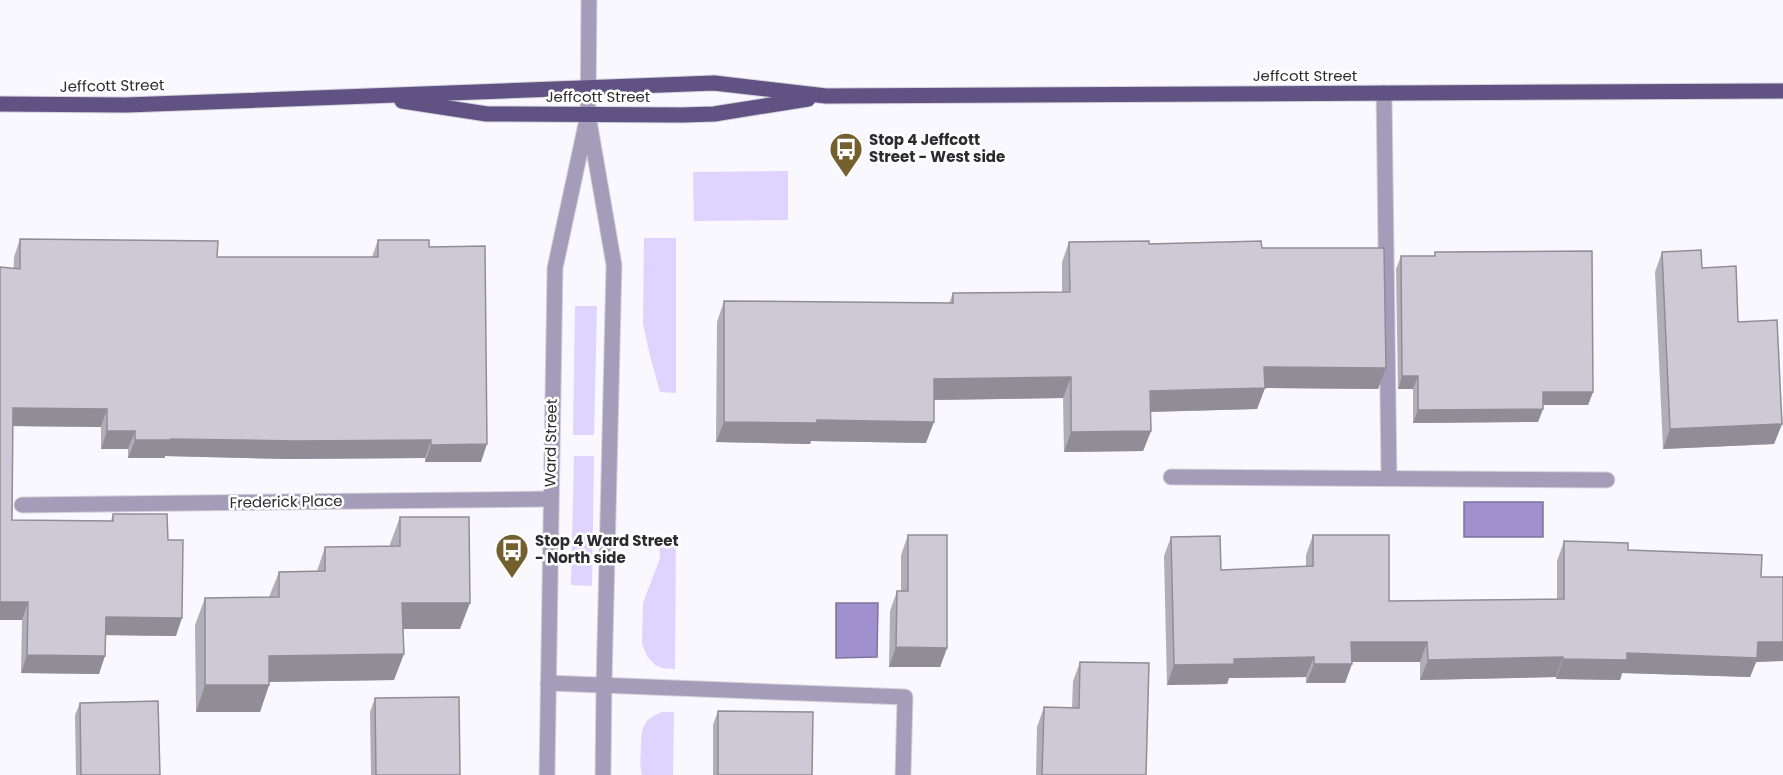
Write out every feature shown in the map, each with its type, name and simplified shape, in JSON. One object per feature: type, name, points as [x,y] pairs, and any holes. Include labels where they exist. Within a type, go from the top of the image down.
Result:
[{"type":"main road","name":"Jeffcott Street","points":[[0,104],[126,105],[714,83],[826,96],[1783,91]]},
{"type":"main road","name":"Jeffcott Street","points":[[369,95],[488,114],[588,115],[714,114],[826,96]]},
{"type":"street","name":"Ward Street","points":[[589,0],[588,115],[614,265],[603,775]]},
{"type":"street","points":[[1384,93],[1389,478]]},
{"type":"street","name":"Ward Street","points":[[547,775],[555,268],[588,115]]},
{"type":"street","points":[[1171,477],[1607,480]]},
{"type":"street","name":"Frederick Place","points":[[22,505],[550,499]]},
{"type":"street","points":[[548,683],[905,697],[903,775]]},
{"type":"shaded area","points":[[788,171],[788,220],[694,221],[693,172]]},
{"type":"shaded area","points":[[644,238],[676,238],[676,393],[660,392],[643,324]]},
{"type":"shaded area","points":[[575,306],[597,306],[594,435],[573,435]]},
{"type":"shaded area","points":[[574,456],[594,456],[592,586],[571,585]]},
{"type":"shaded area","points":[[1464,502],[1543,502],[1543,537],[1464,537]]},
{"type":"shaded area","points":[[659,538],[676,538],[675,669],[655,665],[647,656],[642,644],[643,603],[660,558]]},
{"type":"shaded area","points":[[836,603],[878,603],[877,657],[836,658]]},
{"type":"shaded area","points":[[662,712],[674,712],[673,775],[642,775],[640,760],[644,727],[646,722]]},
{"type":"building","points":[[20,239],[218,241],[217,257],[378,257],[378,240],[429,240],[429,247],[485,246],[487,444],[431,445],[431,440],[135,440],[135,431],[107,431],[107,409],[13,408],[12,520],[113,521],[113,514],[167,514],[168,540],[183,540],[182,618],[106,617],[105,656],[27,655],[28,602],[0,602],[0,267],[20,269]]},
{"type":"building","points":[[1149,241],[1149,244],[1261,241],[1262,248],[1384,248],[1386,368],[1264,367],[1265,388],[1150,391],[1151,431],[1071,432],[1071,377],[934,379],[934,422],[817,420],[817,423],[724,422],[724,301],[953,303],[953,293],[1070,292],[1069,242]]},
{"type":"building","points":[[1701,250],[1702,268],[1736,266],[1738,322],[1777,320],[1782,424],[1670,429],[1662,252]]},
{"type":"building","points":[[1592,251],[1593,392],[1543,392],[1543,409],[1418,410],[1418,376],[1402,376],[1401,256],[1435,256],[1435,252]]},
{"type":"building","points":[[400,517],[469,517],[470,603],[402,603],[404,654],[269,656],[269,685],[205,685],[205,598],[279,597],[279,572],[325,571],[325,547],[400,546]]},
{"type":"building","points":[[908,535],[947,535],[947,648],[896,647],[897,591],[908,591]]},
{"type":"building","points":[[1313,535],[1389,535],[1389,601],[1564,599],[1564,541],[1628,543],[1628,550],[1762,555],[1761,577],[1783,577],[1783,642],[1758,642],[1757,658],[1627,653],[1627,660],[1563,659],[1563,657],[1428,660],[1427,642],[1351,642],[1352,664],[1314,664],[1314,657],[1234,659],[1234,664],[1174,665],[1171,537],[1220,536],[1221,570],[1313,566]]},
{"type":"building","points":[[1080,662],[1149,663],[1146,775],[1042,775],[1044,707],[1079,708]]},
{"type":"building","points":[[459,697],[460,775],[376,775],[375,698]]},
{"type":"building","points":[[158,701],[160,775],[81,775],[80,703]]},
{"type":"building","points":[[718,711],[813,712],[812,775],[718,775]]},
{"type":"place","name":"Stop 4 Jeffcott Street - West side","points":[[846,178]]},
{"type":"place","name":"Stop 4 Ward Street - North side","points":[[512,579]]}]
